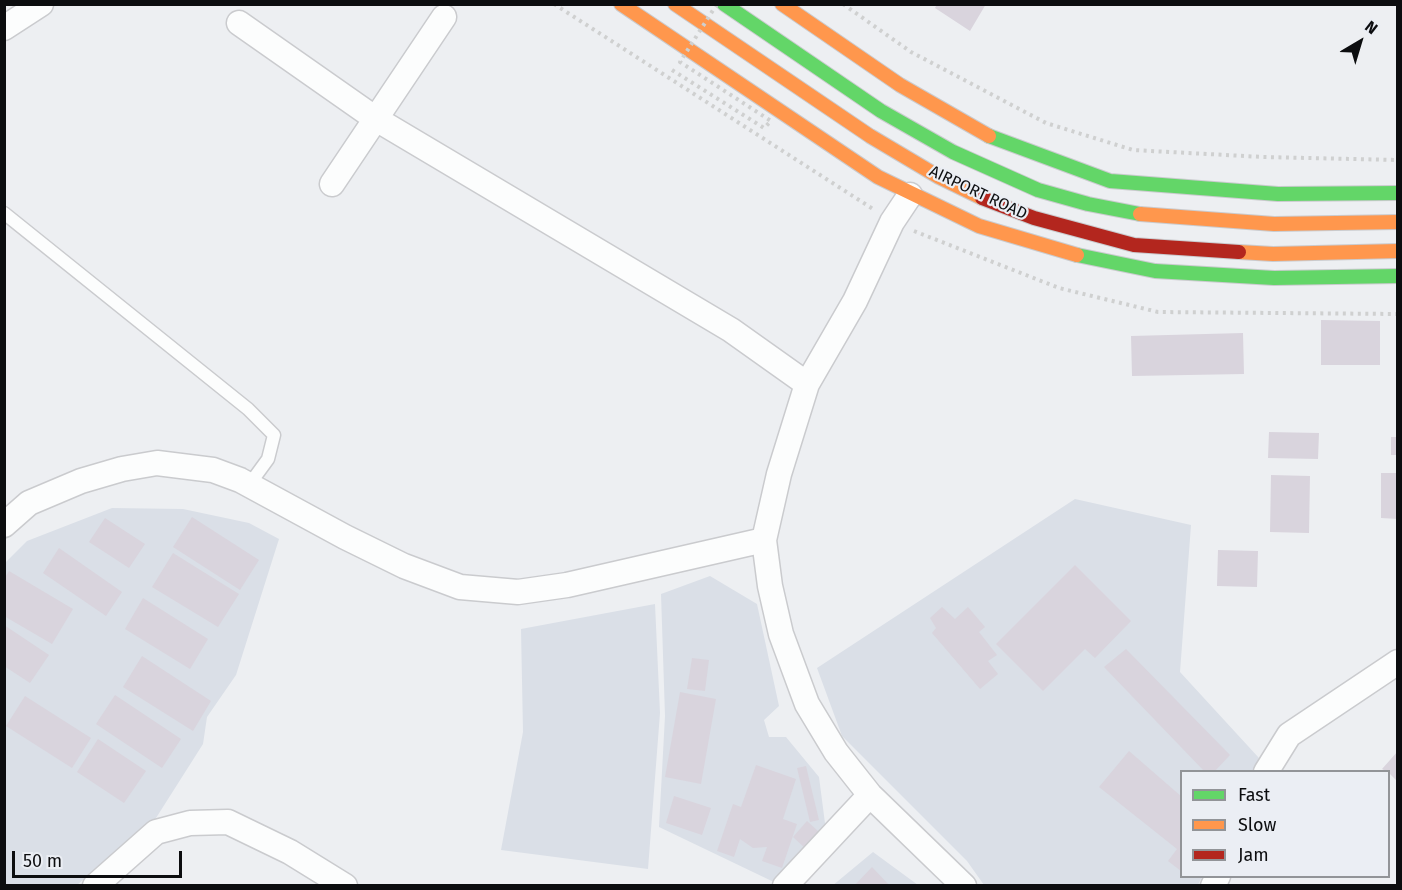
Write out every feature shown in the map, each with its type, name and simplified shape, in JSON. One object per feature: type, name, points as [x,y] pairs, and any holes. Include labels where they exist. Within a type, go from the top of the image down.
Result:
[{"type":"main road","points":[[621,4],[825,142],[910,195],[979,226],[1076,255],[1155,271],[1274,278],[1397,278]]},
{"type":"main road","name":"AIRPORT ROAD","points":[[675,4],[870,136],[949,182],[990,202],[1034,218],[1134,245],[1273,254],[1398,251]]},
{"type":"main road","name":"AIRPORT ROAD","points":[[724,4],[881,111],[953,152],[1000,175],[1038,190],[1088,204],[1133,213],[1274,224],[1398,222]]},
{"type":"main road","points":[[782,4],[900,85],[996,140],[1110,181],[1278,194],[1398,192]]},
{"type":"street","points":[[4,28],[41,4]]},
{"type":"street","points":[[332,184],[444,17]]},
{"type":"street","points":[[239,23],[376,119],[731,330],[807,384]]},
{"type":"street","points":[[910,195],[881,242],[855,301],[807,384],[779,474],[764,540],[770,586],[781,634],[807,704],[836,753],[870,795],[964,885]]},
{"type":"street","points":[[4,525],[29,503],[81,481],[122,469],[157,463],[213,470],[249,485],[404,566],[460,587],[518,591],[567,585],[764,540]]},
{"type":"street","points":[[1267,770],[1289,735],[1398,662]]},
{"type":"street","points":[[784,885],[870,795]]},
{"type":"street","points":[[95,885],[156,832],[190,823],[228,822],[290,852],[345,885]]},
{"type":"lane","points":[[4,213],[248,409],[274,435],[268,459],[249,485]]},
{"type":"path","points":[[672,70],[764,128],[771,121],[680,62],[717,4]]},
{"type":"path","points":[[843,4],[912,52],[1046,123],[1133,150],[1263,157],[1398,160]]},
{"type":"shaded area","points":[[1075,499],[1191,525],[1180,672],[1259,758],[1253,770],[1180,770],[1180,878],[1202,878],[1198,885],[984,885],[967,861],[842,736],[817,668]]},
{"type":"shaded area","points":[[112,508],[183,509],[249,523],[279,539],[236,675],[207,717],[203,744],[156,818],[77,885],[5,886],[5,563],[27,541]]},
{"type":"shaded area","points":[[710,576],[757,604],[779,706],[764,720],[769,737],[786,737],[819,777],[826,831],[778,884],[659,827],[665,716],[661,594]]},
{"type":"shaded area","points":[[655,604],[660,713],[648,869],[501,850],[523,732],[521,629]]},
{"type":"shaded area","points":[[873,852],[918,885],[832,886]]},
{"type":"building","points":[[937,4],[986,4],[970,31],[935,8]]},
{"type":"building","points":[[1321,320],[1380,321],[1380,365],[1321,365]]},
{"type":"building","points":[[1243,333],[1244,374],[1132,376],[1131,336]]},
{"type":"building","points":[[1269,432],[1319,433],[1318,459],[1268,458]]},
{"type":"building","points":[[1391,437],[1398,437],[1398,455],[1391,455]]},
{"type":"building","points":[[1381,473],[1398,473],[1398,519],[1381,518]]},
{"type":"building","points":[[1271,475],[1310,476],[1309,533],[1270,532]]},
{"type":"building","points":[[192,517],[259,560],[240,590],[173,547]]},
{"type":"building","points":[[105,518],[145,544],[129,568],[89,542]]},
{"type":"building","points":[[59,548],[122,592],[106,616],[43,573]]},
{"type":"building","points":[[1218,550],[1258,551],[1257,587],[1217,586]]},
{"type":"building","points":[[173,553],[239,594],[218,627],[152,587]]},
{"type":"building","points":[[1075,565],[1131,621],[1095,658],[1085,649],[1043,691],[996,644]]},
{"type":"building","points":[[9,571],[73,609],[52,644],[4,616],[4,579]]},
{"type":"building","points":[[143,598],[208,639],[190,669],[125,629]]},
{"type":"building","points":[[942,607],[955,619],[968,607],[985,627],[979,632],[997,655],[988,661],[998,674],[980,689],[932,633],[936,628],[930,618]]},
{"type":"building","points":[[4,625],[49,655],[30,683],[4,666]]},
{"type":"building","points":[[1126,649],[1230,755],[1216,770],[1203,770],[1104,667]]},
{"type":"building","points":[[142,656],[211,701],[193,731],[123,687]]},
{"type":"building","points":[[692,658],[709,660],[705,691],[687,689]]},
{"type":"building","points":[[680,692],[716,699],[701,784],[665,777]]},
{"type":"building","points":[[115,695],[181,739],[162,768],[96,724]]},
{"type":"building","points":[[25,696],[91,738],[72,768],[6,726]]},
{"type":"building","points":[[98,739],[146,771],[124,803],[77,772]]},
{"type":"building","points":[[1129,751],[1180,795],[1180,870],[1168,861],[1177,849],[1099,787]]},
{"type":"building","points":[[1398,751],[1398,782],[1390,774],[1390,770],[1382,769]]},
{"type":"building","points":[[756,765],[796,779],[783,819],[797,824],[782,868],[762,861],[767,847],[753,848],[740,839],[734,857],[717,851],[733,804],[741,807]]},
{"type":"building","points":[[806,766],[819,820],[810,822],[797,768]]},
{"type":"building","points":[[674,796],[711,808],[702,835],[666,823]]},
{"type":"building","points":[[807,821],[819,832],[805,848],[793,837]]},
{"type":"building","points":[[872,867],[890,886],[854,886]]},
{"type":"traffic: fast","points":[[724,4],[881,111],[953,152],[1038,190],[1088,204],[1140,214]]},
{"type":"traffic: fast","points":[[989,136],[1110,181],[1278,194],[1398,193]]},
{"type":"traffic: fast","points":[[1077,255],[1155,271],[1274,278],[1398,276]]},
{"type":"traffic: slow","points":[[621,4],[878,177],[979,226],[1077,255]]},
{"type":"traffic: slow","points":[[675,4],[870,136],[939,177],[982,198]]},
{"type":"traffic: slow","points":[[782,4],[900,85],[989,136]]},
{"type":"traffic: slow","points":[[1140,214],[1274,224],[1398,222]]},
{"type":"traffic: slow","points":[[1239,252],[1273,254],[1398,251]]},
{"type":"traffic: jam","points":[[982,198],[1034,218],[1134,245],[1239,252]]}]
